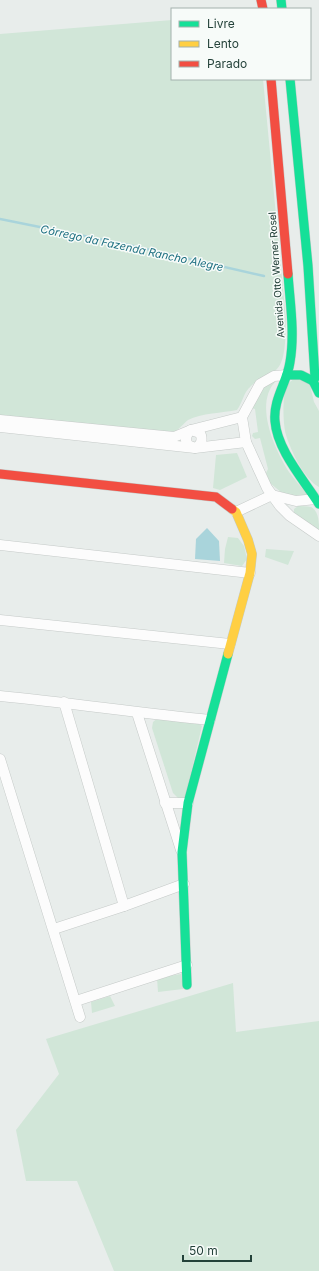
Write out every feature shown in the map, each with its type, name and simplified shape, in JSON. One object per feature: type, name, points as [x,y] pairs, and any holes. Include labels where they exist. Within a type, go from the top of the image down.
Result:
[{"type":"street","name":"Avenida Otto Werner Rosel","points":[[270,80],[292,324],[292,350],[287,375],[280,387],[276,400],[274,411],[275,422],[278,436],[287,454],[304,484],[318,500]]},
{"type":"street","points":[[290,80],[311,291],[315,378],[313,381]]},
{"type":"street","points":[[319,393],[313,381],[306,376],[297,374],[274,376],[260,384],[242,417],[246,442],[267,488],[280,506],[290,516],[319,536]]},
{"type":"street","points":[[0,420],[174,437],[191,430],[242,417]]},
{"type":"street","points":[[0,427],[195,448],[246,442]]},
{"type":"street","points":[[191,430],[186,439],[188,445],[195,448]]},
{"type":"street","points":[[0,474],[216,496],[236,512],[248,540],[252,554],[250,573],[188,803],[182,852],[187,985]]},
{"type":"street","points":[[236,512],[272,495],[296,501],[318,500]]},
{"type":"street","points":[[0,545],[250,573]]},
{"type":"street","points":[[0,620],[230,644]]},
{"type":"street","points":[[0,696],[64,702],[137,713],[210,720]]},
{"type":"street","points":[[64,702],[124,906]]},
{"type":"street","points":[[137,713],[182,852]]},
{"type":"street","points":[[0,759],[80,1016]]},
{"type":"street","points":[[165,802],[188,803]]},
{"type":"street","points":[[54,929],[184,884]]},
{"type":"street","points":[[76,1001],[187,965]]},
{"type":"green space","points":[[171,20],[171,80],[263,80],[286,320],[285,347],[279,367],[248,389],[237,410],[193,418],[171,433],[0,415],[0,34]]},
{"type":"green space","points":[[297,377],[310,385],[314,402],[319,411],[319,487],[308,478],[303,471],[291,449],[285,430],[285,390],[287,385]]},
{"type":"green space","points":[[274,381],[275,382],[269,392],[266,403],[269,427],[278,452],[289,472],[307,494],[301,497],[282,493],[270,483],[266,473],[268,469],[260,438],[255,439],[252,436],[253,433],[258,432],[255,409],[251,408],[260,386]]},
{"type":"green space","points":[[237,453],[247,477],[220,490],[213,488],[216,455]]},
{"type":"green space","points":[[298,506],[311,507],[316,511],[319,530],[294,513],[294,509]]},
{"type":"green space","points":[[228,537],[238,538],[244,546],[247,559],[242,566],[224,563]]},
{"type":"green space","points":[[266,549],[294,551],[288,565],[265,557]]},
{"type":"green space","points":[[158,718],[199,724],[202,726],[185,798],[179,799],[173,793],[152,728],[153,722]]},
{"type":"green space","points":[[181,974],[183,989],[158,992],[157,978]]},
{"type":"green space","points":[[233,983],[236,1032],[319,1021],[319,1271],[114,1271],[77,1181],[26,1181],[16,1130],[59,1074],[46,1039]]},
{"type":"green space","points":[[110,996],[115,1006],[92,1013],[91,1002]]},
{"type":"water","points":[[207,528],[219,541],[220,561],[195,559],[196,539]]},
{"type":"waterway","name":"Córrego da Fazenda Rancho Alegre","points":[[0,219],[129,245],[264,276]]},
{"type":"traffic: fast","points":[[281,0],[282,8]]},
{"type":"traffic: fast","points":[[290,80],[308,266],[315,378],[313,381],[319,393]]},
{"type":"traffic: fast","points":[[288,274],[292,318],[292,340],[290,362],[276,405],[275,421],[277,432],[286,454],[319,504]]},
{"type":"traffic: fast","points":[[287,375],[301,375],[313,381]]},
{"type":"traffic: fast","points":[[187,985],[182,852],[188,803],[228,654]]},
{"type":"traffic: slow","points":[[228,654],[250,573],[252,554],[248,540],[236,512],[232,509]]},
{"type":"traffic: jam","points":[[261,0],[263,8]]},
{"type":"traffic: jam","points":[[271,80],[288,274]]},
{"type":"traffic: jam","points":[[0,474],[216,497],[232,509]]}]
